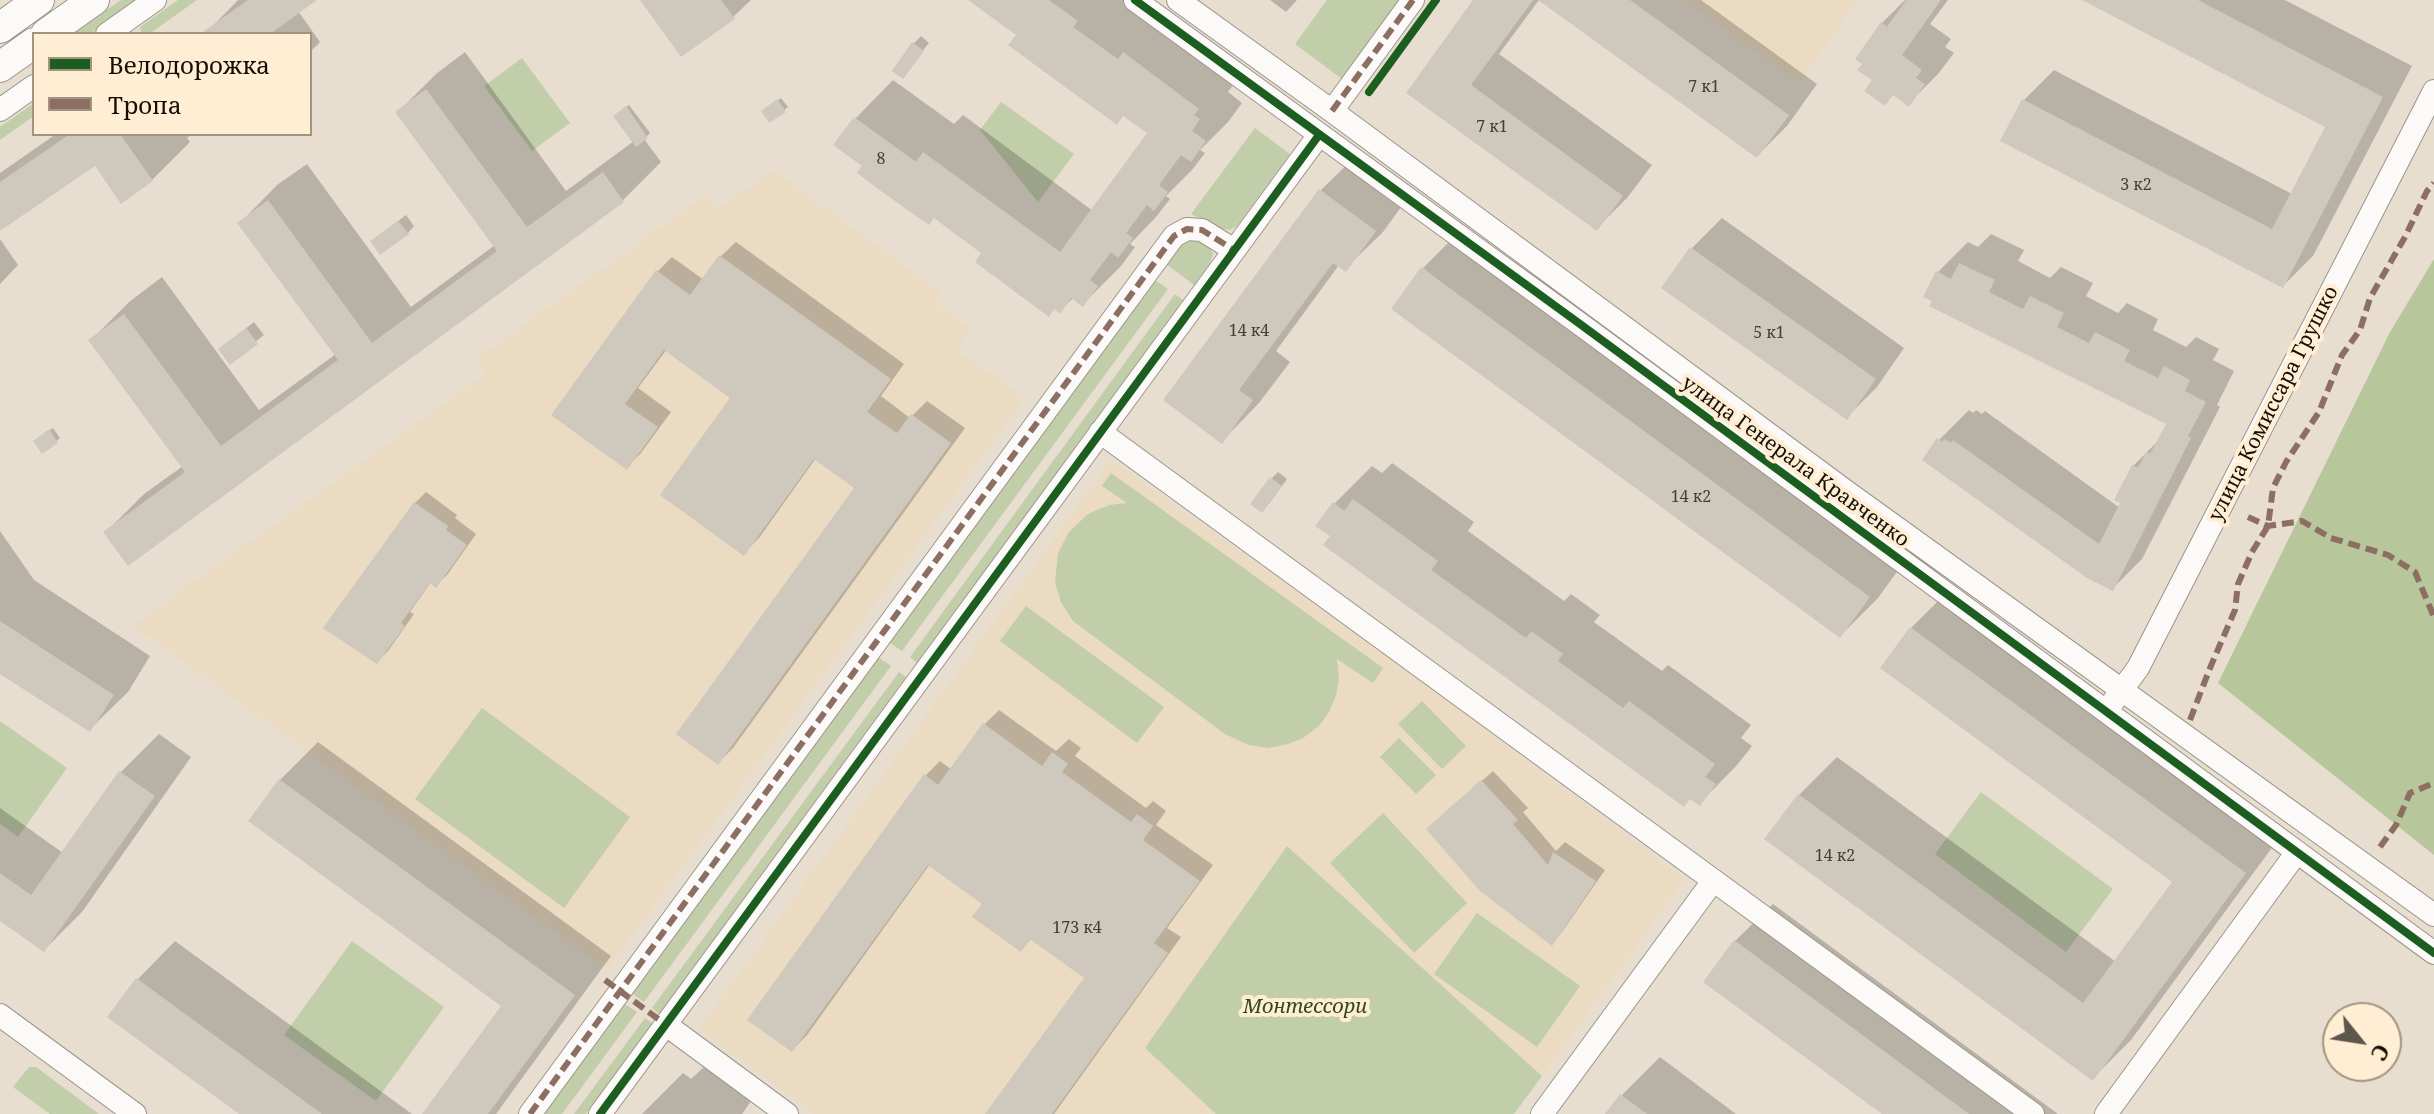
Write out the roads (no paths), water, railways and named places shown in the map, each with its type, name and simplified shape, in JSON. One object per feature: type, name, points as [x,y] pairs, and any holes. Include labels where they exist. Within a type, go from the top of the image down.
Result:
[{"type":"main road","points":[[0,28],[39,0]]},
{"type":"main road","points":[[49,32],[94,0]]},
{"type":"main road","points":[[0,67],[32,44]]},
{"type":"street","points":[[110,32],[155,0]]},
{"type":"street","name":"улица Генерала Кравченко","points":[[1135,0],[1593,333],[2434,953]]},
{"type":"street","name":"улица Генерала Кравченко","points":[[1178,0],[1593,306],[2434,915]]},
{"type":"street","points":[[1332,111],[1413,0]]},
{"type":"street","points":[[0,110],[32,87]]},
{"type":"street","name":"улица Комиссара Грушко","points":[[2106,712],[2138,668],[2434,91]]},
{"type":"street","points":[[600,1114],[1319,135]]},
{"type":"street","points":[[530,1114],[1174,236],[1187,229],[1202,230],[1234,250]]},
{"type":"street","points":[[1100,432],[2033,1114]]},
{"type":"street","points":[[2106,1114],[2297,852]]},
{"type":"street","points":[[1542,1114],[1713,881]]},
{"type":"street","points":[[0,1015],[135,1114]]},
{"type":"street","points":[[665,1024],[787,1114]]},
{"type":"park label","name":"Монтессори","points":[[1305,1007]]}]
